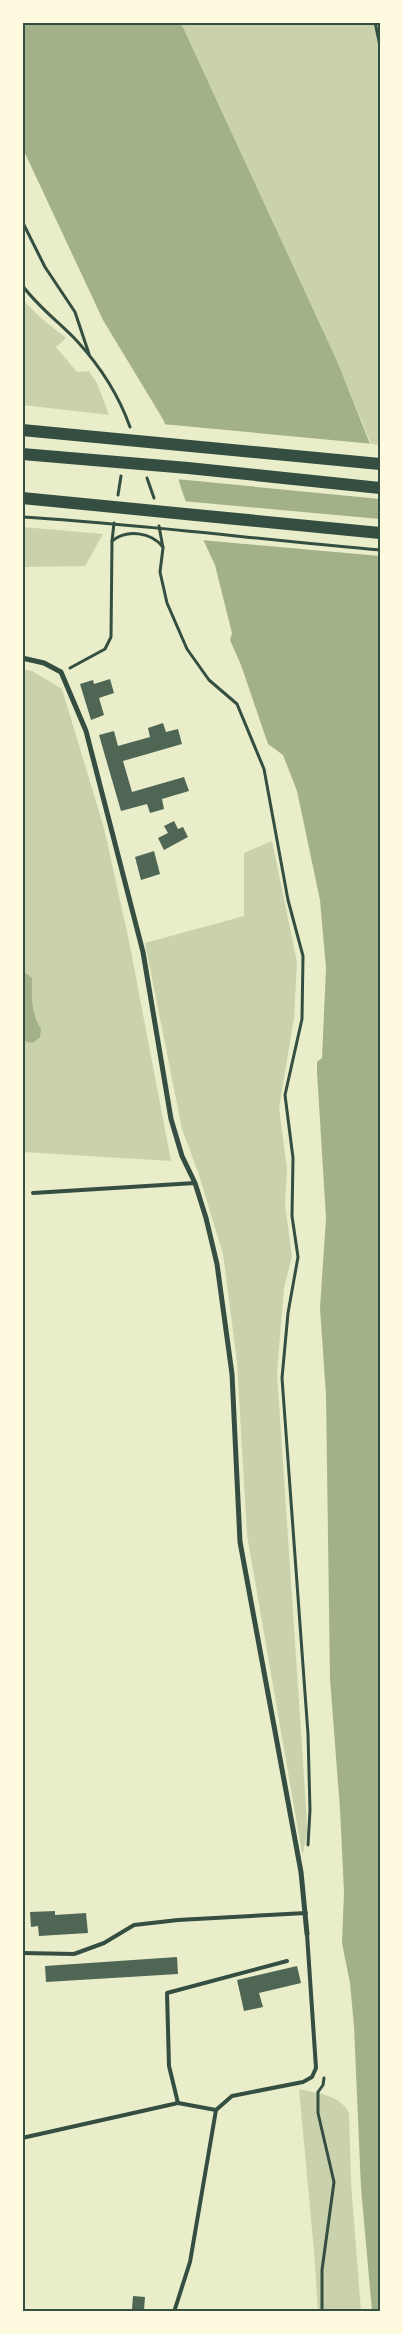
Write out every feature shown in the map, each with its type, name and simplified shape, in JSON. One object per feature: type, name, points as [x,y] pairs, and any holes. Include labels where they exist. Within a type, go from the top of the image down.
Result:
[{"type":"highway","points":[[22,430],[380,464]]},
{"type":"highway","points":[[22,454],[188,468],[380,488]]},
{"type":"highway","points":[[22,498],[380,532]]},
{"type":"street","points":[[22,658],[44,663],[61,672],[86,731],[144,952],[171,1119],[182,1156],[195,1183],[217,1264],[232,1374],[240,1542],[301,1872],[307,1934]]},
{"type":"lane","points":[[33,1193],[195,1183]]},
{"type":"lane","points":[[22,1953],[74,1954],[104,1943],[134,1926],[178,1920],[306,1914]]},
{"type":"lane","points":[[174,2312],[190,2262],[216,2110],[232,2096],[304,2082],[312,2077],[316,2068],[317,2059],[307,1934]]},
{"type":"lane","points":[[178,2103],[169,2066],[167,1993],[287,1961]]},
{"type":"lane","points":[[22,2138],[178,2103],[216,2110]]},
{"type":"path","points":[[375,22],[380,46]]},
{"type":"path","points":[[22,222],[45,267],[75,312],[90,357]]},
{"type":"path","points":[[22,285],[37,305],[76,340],[101,372],[128,421],[129,431]]},
{"type":"path","points":[[118,498],[122,469]]},
{"type":"path","points":[[147,476],[155,503]]},
{"type":"path","points":[[22,517],[80,520],[260,540],[380,550]]},
{"type":"path","points":[[61,672],[88,660],[105,648],[111,637],[112,541],[115,518]]},
{"type":"path","points":[[158,521],[163,548],[160,572],[167,602],[187,648],[209,680],[237,704],[264,769],[288,900],[303,956],[302,1019],[285,1095],[293,1158],[292,1216],[298,1257],[288,1314],[282,1378],[308,1734],[310,1810],[308,1848]]},
{"type":"path","points":[[112,541],[120,534],[146,535],[157,540],[163,548]]},
{"type":"path","points":[[317,2059],[325,2075],[323,2085],[318,2092],[318,2113],[334,2182],[322,2270],[322,2312]]},
{"type":"shaded area","points":[[22,23],[181,23],[338,363],[380,469],[380,2311],[372,2311],[361,2188],[354,2026],[350,1983],[342,1943],[344,1892],[330,1679],[326,1395],[320,1308],[326,1218],[317,1062],[322,1058],[326,968],[320,900],[297,791],[283,755],[268,744],[241,665],[230,640],[232,633],[215,565],[187,505],[164,421],[103,320],[23,149]]},
{"type":"shaded area","points":[[181,23],[380,23],[380,445],[371,444],[338,363]]},
{"type":"shaded area","points":[[22,299],[42,319],[66,338],[56,347],[77,372],[89,371],[97,383],[109,415],[23,405]]},
{"type":"shaded area","points":[[23,527],[103,534],[85,566],[23,567]]},
{"type":"shaded area","points":[[22,669],[32,671],[62,689],[104,828],[129,941],[171,1161],[23,1152]]},
{"type":"shaded area","points":[[272,841],[297,962],[294,1018],[279,1108],[287,1169],[285,1205],[292,1257],[284,1288],[277,1373],[306,1806],[307,1833],[303,1853],[247,1535],[237,1362],[223,1254],[198,1172],[182,1129],[145,943],[244,916],[244,853]]},
{"type":"shaded area","points":[[26,973],[32,978],[33,1010],[41,1029],[40,1037],[33,1043],[23,1041],[23,974]]},
{"type":"shaded area","points":[[299,2089],[334,2099],[340,2102],[349,2113],[351,2182],[361,2311],[318,2311]]},
{"type":"pier","points":[[162,424],[374,444],[380,461],[380,499],[176,479]]},
{"type":"pier","points":[[182,501],[380,519],[380,556],[201,540]]},
{"type":"building","points":[[110,679],[114,693],[99,698],[104,715],[91,720],[80,684],[93,680],[94,684]]},
{"type":"building","points":[[163,723],[166,732],[178,729],[182,744],[123,761],[132,792],[184,777],[189,791],[162,799],[164,809],[150,813],[147,804],[121,811],[99,735],[114,731],[118,746],[150,737],[148,728]]},
{"type":"building","points":[[174,821],[178,829],[183,827],[188,837],[164,850],[158,838],[168,833],[164,826]]},
{"type":"building","points":[[154,851],[160,874],[141,880],[135,857]]},
{"type":"building","points":[[55,1911],[55,1915],[86,1913],[88,1933],[39,1936],[38,1926],[31,1927],[30,1912]]},
{"type":"building","points":[[177,1957],[178,1974],[46,1982],[45,1966]]},
{"type":"building","points":[[297,1966],[301,1983],[259,1993],[263,2007],[244,2011],[237,1980]]},
{"type":"building","points":[[133,2296],[145,2297],[144,2310],[132,2309]]}]
